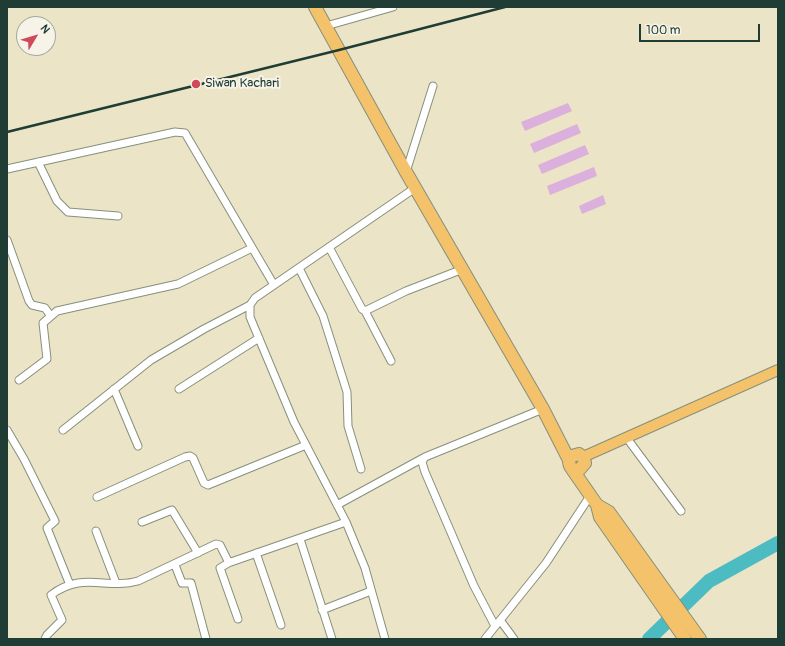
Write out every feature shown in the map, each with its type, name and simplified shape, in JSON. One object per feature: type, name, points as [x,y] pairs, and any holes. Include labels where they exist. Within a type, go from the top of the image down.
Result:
[{"type":"highway","points":[[315,7],[415,188],[543,409],[571,464],[594,500],[600,517],[685,639]]},
{"type":"highway","points":[[571,464],[572,456],[577,454],[583,457]]},
{"type":"highway","points":[[594,500],[609,512],[663,585],[700,639]]},
{"type":"main road","points":[[583,457],[778,370]]},
{"type":"street","points":[[326,26],[393,7]]},
{"type":"street","points":[[406,172],[432,86]]},
{"type":"street","points":[[7,169],[175,132],[181,132],[188,136],[274,285]]},
{"type":"street","points":[[38,162],[57,201],[68,212],[118,216]]},
{"type":"street","points":[[63,430],[151,360],[204,329],[250,305],[255,298],[415,188]]},
{"type":"street","points":[[7,240],[29,301],[32,305],[45,308],[50,315]]},
{"type":"street","points":[[329,247],[391,361]]},
{"type":"street","points":[[19,380],[47,359],[43,323],[50,315],[69,308],[178,284],[252,248]]},
{"type":"street","points":[[299,268],[322,316],[347,392],[349,431],[361,469]]},
{"type":"street","points":[[365,311],[406,292],[463,269]]},
{"type":"street","points":[[250,305],[250,317],[259,338],[306,445],[346,522],[365,568],[385,639]]},
{"type":"street","points":[[179,389],[259,338]]},
{"type":"street","points":[[114,389],[138,446]]},
{"type":"street","points":[[337,505],[425,456],[543,409]]},
{"type":"street","points":[[7,430],[24,459],[55,521],[47,528],[70,585]]},
{"type":"street","points":[[626,438],[681,511]]},
{"type":"street","points":[[97,496],[185,457],[190,456],[194,458],[204,484],[208,485],[306,445]]},
{"type":"street","points":[[425,456],[422,462],[425,472],[471,579],[498,623],[514,639]]},
{"type":"street","points":[[485,639],[546,564],[594,500]]},
{"type":"street","points":[[142,522],[172,510],[198,553]]},
{"type":"street","points":[[238,619],[220,569],[221,567],[230,562],[300,540],[346,522]]},
{"type":"street","points":[[96,531],[116,582]]},
{"type":"street","points":[[300,540],[332,639]]},
{"type":"street","points":[[45,639],[46,635],[62,620],[51,594],[70,585],[90,582],[138,582],[218,544],[230,562]]},
{"type":"street","points":[[256,553],[281,625]]},
{"type":"street","points":[[175,565],[182,583],[190,582],[206,639]]},
{"type":"street","points":[[322,610],[371,591]]},
{"type":"building","points":[[568,103],[572,111],[525,131],[521,122]]},
{"type":"building","points":[[577,124],[581,133],[534,153],[530,144]]},
{"type":"building","points":[[585,145],[589,154],[542,174],[538,165]]},
{"type":"building","points":[[594,167],[597,176],[550,195],[547,186]]},
{"type":"building","points":[[603,195],[606,204],[582,214],[579,206]]},
{"type":"waterway","points":[[649,639],[709,581],[778,543]]},
{"type":"railway","points":[[7,132],[339,50],[505,7]]},
{"type":"place","name":"Siwan Kachari","points":[[196,84]]}]
